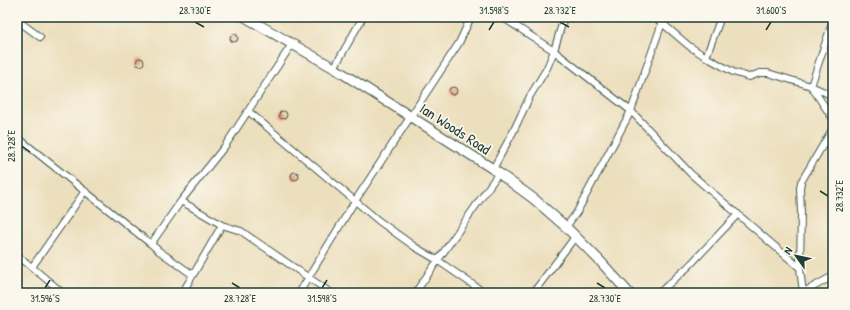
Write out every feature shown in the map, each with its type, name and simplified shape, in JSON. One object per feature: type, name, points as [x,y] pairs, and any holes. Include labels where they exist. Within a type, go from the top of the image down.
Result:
[{"type":"street","name":"Ian Woods Road","points":[[246,17],[334,68],[495,172],[534,199],[566,227],[629,293]]},
{"type":"street","points":[[334,68],[363,17]]},
{"type":"street","points":[[299,293],[355,201],[459,43],[471,17]]},
{"type":"street","points":[[502,17],[554,51],[631,111],[691,174],[800,268]]},
{"type":"street","points":[[415,293],[495,172],[530,96],[547,68],[554,51],[564,17]]},
{"type":"street","points":[[654,17],[689,46],[733,72],[749,77],[760,73],[768,73],[811,86],[833,96]]},
{"type":"street","points":[[706,57],[721,17]]},
{"type":"street","points":[[17,20],[40,37]]},
{"type":"street","points":[[811,86],[833,20]]},
{"type":"street","points":[[566,227],[577,212],[631,111],[662,23]]},
{"type":"street","points":[[151,244],[181,201],[224,146],[292,44]]},
{"type":"street","points":[[811,86],[833,119]]},
{"type":"street","points":[[248,111],[399,236],[485,293]]},
{"type":"street","points":[[833,128],[801,182],[800,268],[803,293],[833,276]]},
{"type":"street","points":[[17,137],[159,251],[193,275]]},
{"type":"street","points":[[32,266],[85,191]]},
{"type":"street","points":[[181,201],[222,225],[241,231],[251,240],[331,293]]},
{"type":"street","points":[[659,293],[689,266],[738,214]]},
{"type":"street","points":[[182,293],[222,225]]},
{"type":"street","points":[[533,293],[575,237]]},
{"type":"street","points":[[17,255],[63,293]]},
{"type":"building","points":[[161,17],[169,17],[165,21]]},
{"type":"building","points":[[232,34],[236,34],[238,38],[236,42],[232,42],[230,40],[230,36]]},
{"type":"building","points":[[138,58],[142,58],[144,62],[142,66],[138,66],[136,64],[136,60]]},
{"type":"building","points":[[451,87],[455,87],[457,91],[455,95],[451,95],[449,93],[449,89]]},
{"type":"building","points":[[281,111],[285,111],[287,115],[285,119],[281,119],[279,117],[279,113]]},
{"type":"building","points":[[293,172],[297,172],[299,176],[297,180],[293,180],[291,178],[291,174]]}]
